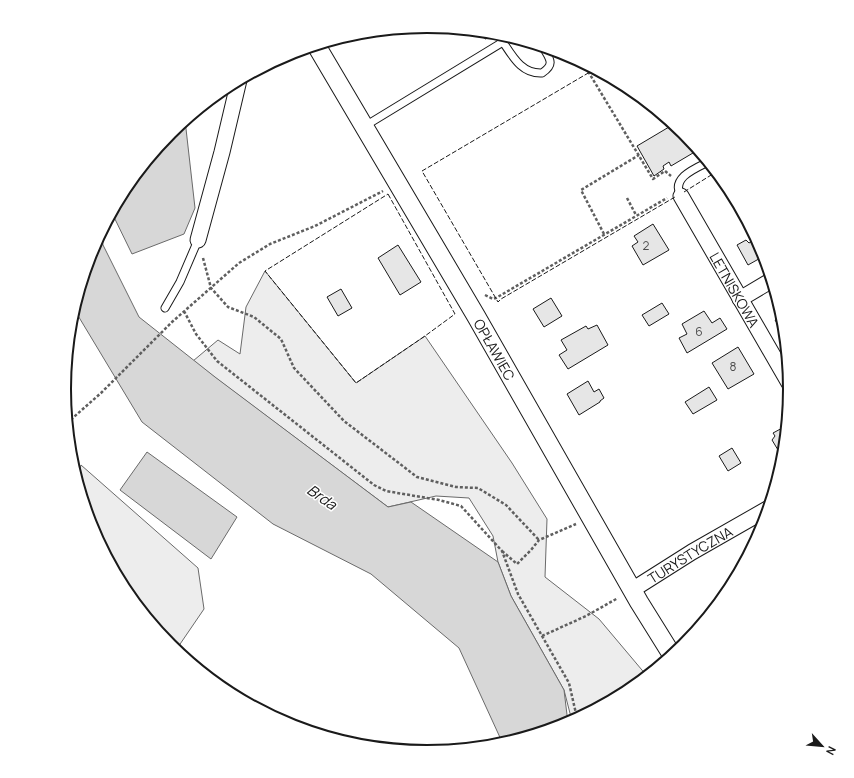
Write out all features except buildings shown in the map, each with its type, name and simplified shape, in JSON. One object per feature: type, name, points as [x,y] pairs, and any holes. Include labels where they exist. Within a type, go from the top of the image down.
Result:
[{"type":"street","name":"OPŁAWIEC","points":[[319,50],[476,316],[592,517],[632,590],[669,650]]},
{"type":"street","points":[[198,240],[222,152],[237,88]]},
{"type":"street","name":"LETNISKOWA","points":[[679,191],[782,371]]},
{"type":"street","points":[[740,299],[767,283]]},
{"type":"street","name":"TURYSTYCZNA","points":[[632,590],[692,552],[761,512]]},
{"type":"lane","points":[[364,126],[503,42],[520,65],[533,73],[542,73],[550,66],[547,54]]},
{"type":"lane","points":[[679,191],[688,173],[703,165]]},
{"type":"lane","points":[[165,308],[180,282],[198,240]]},
{"type":"path","points":[[481,289],[485,296],[493,299],[496,298],[679,191],[665,171],[653,179],[589,72]]},
{"type":"path","points":[[604,234],[581,190],[638,155]]},
{"type":"path","points":[[73,419],[100,394],[172,322],[239,262],[270,244],[315,226],[388,188]]},
{"type":"path","points":[[627,198],[636,215]]},
{"type":"path","points":[[198,240],[211,288],[228,307],[254,317],[281,339],[294,368],[344,421],[417,477],[456,487],[478,488],[495,498],[506,505],[539,540]]},
{"type":"path","points":[[184,311],[196,334],[217,361],[374,485],[386,491],[439,500],[461,506],[502,551],[517,564],[532,550],[539,540],[592,517]]},
{"type":"path","points":[[502,551],[518,594],[569,683],[576,712]]},
{"type":"path","points":[[542,636],[586,616],[632,590]]},
{"type":"shaded area","points":[[265,271],[356,383],[425,336],[512,463],[547,519],[545,577],[599,619],[643,672],[605,697],[570,715],[564,690],[511,596],[498,562],[493,536],[469,498],[436,496],[388,507],[193,361],[218,340],[240,354],[246,307]]},
{"type":"shaded area","points":[[81,465],[198,568],[204,609],[179,645],[159,624],[145,606],[119,567],[98,525],[80,468]]},
{"type":"water","points":[[186,127],[195,208],[184,234],[132,254],[115,219],[131,191],[145,172],[159,154]]},
{"type":"water","name":"Brda","points":[[103,243],[139,317],[215,377],[388,507],[411,502],[498,562],[511,596],[564,690],[567,716],[519,733],[500,737],[459,648],[371,574],[273,524],[142,422],[79,317],[90,275]]},
{"type":"water","points":[[147,452],[237,517],[211,559],[120,490]]},
{"type":"fence","points":[[589,73],[422,171],[498,302],[675,197]]},
{"type":"fence","points":[[684,192],[711,175]]},
{"type":"fence","points":[[388,194],[455,314],[356,383],[265,271],[388,194]]}]
